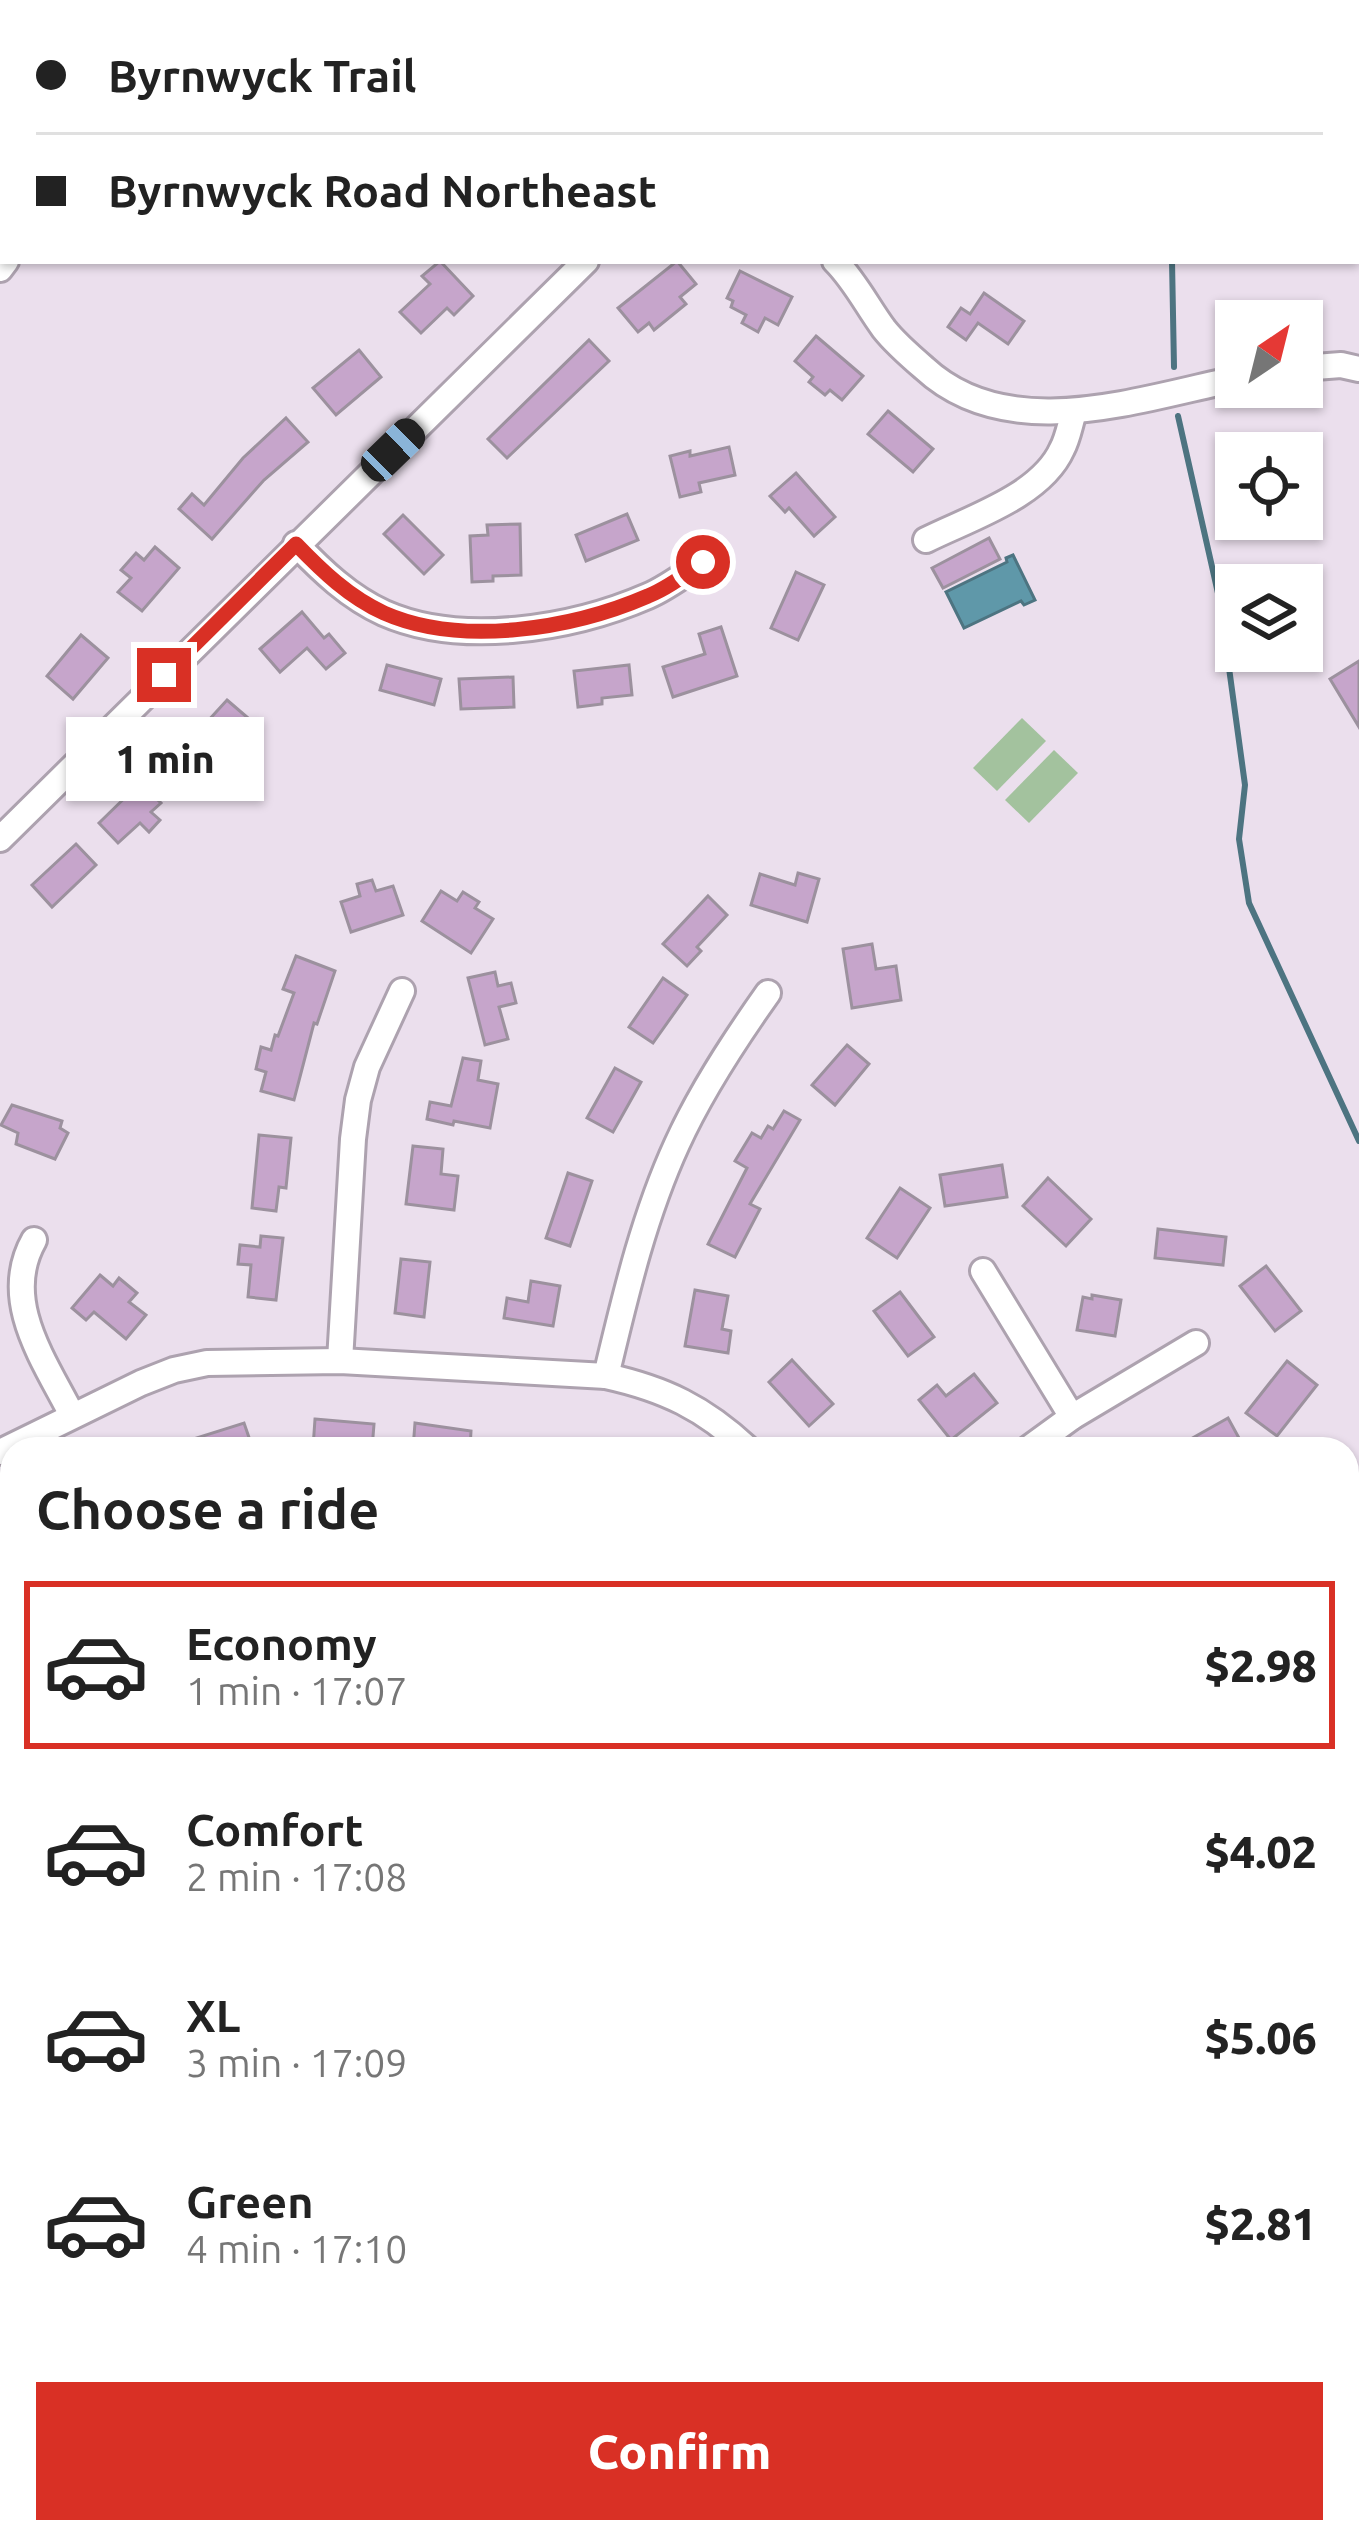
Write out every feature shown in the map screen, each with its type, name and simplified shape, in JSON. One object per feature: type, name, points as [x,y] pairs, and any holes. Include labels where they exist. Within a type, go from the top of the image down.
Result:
[{"type":"street","points":[[0,839],[583,264]]},
{"type":"street","points":[[838,264],[886,332],[928,373],[963,395],[1017,411],[1074,412],[1215,383]]},
{"type":"street","points":[[1323,366],[1359,369]]},
{"type":"street","points":[[926,540],[1037,483],[1064,448],[1074,412]]},
{"type":"street","points":[[296,544],[352,595],[383,613],[445,630],[542,626],[605,611],[650,596],[703,562]]},
{"type":"street","points":[[340,1361],[358,1100],[367,1067],[402,992]]},
{"type":"street","points":[[606,1376],[632,1270],[677,1144],[735,1039],[768,993]]},
{"type":"street","points":[[34,1240],[20,1273],[22,1309],[72,1415]]},
{"type":"street","points":[[983,1271],[1072,1418]]},
{"type":"street","points":[[1045,1437],[1196,1343]]},
{"type":"street","points":[[29,1437],[141,1382],[190,1366],[340,1361],[606,1376],[646,1385],[684,1401],[734,1437]]},
{"type":"green space","points":[[1022,718],[1046,741],[997,791],[973,768]]},
{"type":"green space","points":[[1054,750],[1078,773],[1029,823],[1005,800]]},
{"type":"water","points":[[1013,555],[1035,600],[1024,605],[1021,601],[964,628],[946,592]]},
{"type":"building","points":[[443,264],[473,296],[454,315],[447,308],[421,333],[400,312],[430,284],[422,276]]},
{"type":"building","points":[[673,264],[679,264],[696,284],[680,297],[686,304],[654,330],[649,323],[638,332],[618,308]]},
{"type":"building","points":[[740,271],[792,297],[778,325],[765,318],[758,332],[742,323],[746,315],[731,307],[733,301],[727,298]]},
{"type":"building","points":[[984,293],[1024,321],[1008,344],[978,323],[966,340],[948,327],[961,308],[970,314]]},
{"type":"building","points":[[816,336],[863,376],[842,400],[830,390],[825,395],[809,382],[813,377],[795,361]]},
{"type":"building","points":[[589,340],[609,361],[507,458],[488,439]]},
{"type":"building","points":[[359,350],[381,377],[336,415],[313,388]]},
{"type":"building","points":[[888,411],[933,449],[913,472],[868,434]]},
{"type":"building","points":[[286,418],[308,442],[264,480],[212,539],[179,509],[192,494],[204,505],[243,458]]},
{"type":"building","points":[[729,447],[735,475],[699,483],[701,492],[680,497],[670,456]]},
{"type":"building","points":[[796,473],[835,517],[814,536],[789,508],[785,512],[770,496]]},
{"type":"building","points":[[627,514],[638,540],[586,561],[576,535]]},
{"type":"building","points":[[403,515],[443,555],[424,574],[384,534]]},
{"type":"building","points":[[520,524],[521,575],[472,582],[470,536],[488,535],[487,525]]},
{"type":"building","points":[[989,538],[1000,559],[943,588],[932,568]]},
{"type":"building","points":[[155,547],[179,568],[142,611],[118,592],[131,578],[121,570],[136,553],[144,560]]},
{"type":"building","points":[[796,572],[824,585],[798,640],[771,628]]},
{"type":"building","points":[[302,612],[324,638],[329,634],[345,653],[326,669],[307,648],[280,672],[260,649]]},
{"type":"building","points":[[721,627],[737,676],[673,697],[663,667],[705,654],[699,634]]},
{"type":"building","points":[[81,635],[108,658],[73,699],[47,676]]},
{"type":"building","points":[[1359,661],[1359,727],[1330,679]]},
{"type":"building","points":[[387,665],[441,679],[434,705],[380,690]]},
{"type":"building","points":[[629,665],[632,695],[578,707],[574,671]]},
{"type":"building","points":[[513,677],[514,707],[461,709],[459,679]]},
{"type":"building","points":[[227,700],[248,718],[207,764],[186,745]]},
{"type":"building","points":[[140,783],[161,803],[151,812],[160,820],[149,832],[140,823],[118,843],[99,823]]},
{"type":"building","points":[[76,844],[96,865],[52,907],[32,885]]},
{"type":"building","points":[[798,873],[819,879],[807,922],[751,905],[760,874],[795,885]]},
{"type":"building","points":[[372,880],[376,891],[393,886],[403,915],[351,932],[341,902],[360,896],[357,884]]},
{"type":"building","points":[[441,891],[457,901],[463,892],[479,902],[475,908],[493,919],[471,953],[422,921]]},
{"type":"building","points":[[708,896],[727,915],[697,947],[701,951],[687,966],[663,944]]},
{"type":"building","points":[[872,944],[876,969],[896,966],[901,1000],[852,1008],[843,949]]},
{"type":"building","points":[[296,956],[335,971],[314,1023],[294,1100],[261,1091],[266,1072],[256,1069],[261,1047],[271,1050],[294,993],[283,989]]},
{"type":"building","points":[[495,972],[498,986],[511,983],[516,1003],[499,1007],[508,1039],[485,1045],[468,978]]},
{"type":"building","points":[[663,978],[687,995],[653,1043],[629,1027]]},
{"type":"building","points":[[847,1045],[869,1064],[835,1105],[812,1085]]},
{"type":"building","points":[[463,1058],[481,1061],[478,1080],[498,1084],[490,1128],[427,1119],[430,1102],[451,1106]]},
{"type":"building","points":[[615,1068],[641,1082],[613,1132],[587,1118]]},
{"type":"building","points":[[12,1105],[62,1121],[60,1128],[68,1133],[55,1159],[16,1144],[18,1133],[1,1125]]},
{"type":"building","points":[[784,1111],[800,1120],[750,1204],[760,1209],[735,1257],[708,1244],[747,1168],[735,1161],[752,1133],[761,1138]]},
{"type":"building","points":[[259,1135],[291,1138],[286,1188],[279,1187],[276,1211],[252,1208]]},
{"type":"building","points":[[413,1146],[443,1149],[441,1174],[458,1176],[454,1210],[406,1204]]},
{"type":"building","points":[[1002,1165],[1007,1197],[945,1206],[940,1175]]},
{"type":"building","points":[[568,1173],[592,1181],[570,1246],[546,1238]]},
{"type":"building","points":[[1048,1178],[1091,1219],[1066,1246],[1023,1206]]},
{"type":"building","points":[[900,1188],[930,1208],[897,1258],[867,1238]]},
{"type":"building","points":[[1158,1229],[1226,1237],[1223,1265],[1155,1258]]},
{"type":"building","points":[[261,1236],[283,1238],[276,1300],[248,1297],[251,1265],[238,1264],[240,1245],[260,1247]]},
{"type":"building","points":[[401,1259],[430,1262],[424,1317],[395,1313]]},
{"type":"building","points":[[1266,1266],[1301,1311],[1275,1331],[1240,1286]]},
{"type":"building","points":[[100,1275],[113,1286],[119,1278],[137,1293],[129,1302],[146,1315],[126,1339],[94,1312],[86,1320],[72,1308]]},
{"type":"building","points":[[531,1281],[560,1286],[553,1326],[504,1318],[507,1298],[528,1302]]},
{"type":"building","points":[[695,1290],[728,1296],[722,1329],[731,1331],[728,1353],[685,1346]]},
{"type":"building","points":[[900,1292],[934,1337],[908,1356],[874,1311]]},
{"type":"building","points":[[1092,1295],[1121,1300],[1115,1336],[1077,1330],[1083,1297],[1092,1299]]},
{"type":"building","points":[[792,1360],[833,1404],[809,1426],[769,1382]]},
{"type":"building","points":[[1287,1361],[1317,1385],[1277,1436],[1246,1413]]},
{"type":"building","points":[[974,1374],[997,1403],[949,1437],[919,1400],[937,1385],[946,1396]]},
{"type":"building","points":[[1228,1418],[1238,1437],[1194,1437]]},
{"type":"building","points":[[315,1419],[374,1424],[373,1437],[314,1437]]},
{"type":"building","points":[[244,1423],[249,1437],[199,1437]]},
{"type":"building","points":[[415,1423],[471,1431],[471,1437],[414,1437]]},
{"type":"waterway","points":[[1172,264],[1174,367]]},
{"type":"waterway","points":[[1178,416],[1220,602],[1245,785],[1239,839],[1249,903],[1359,1141]]},
{"type":"route","points":[[164,675],[296,544],[352,595],[383,613],[445,630],[542,626],[605,611],[650,596],[703,562]]}]
